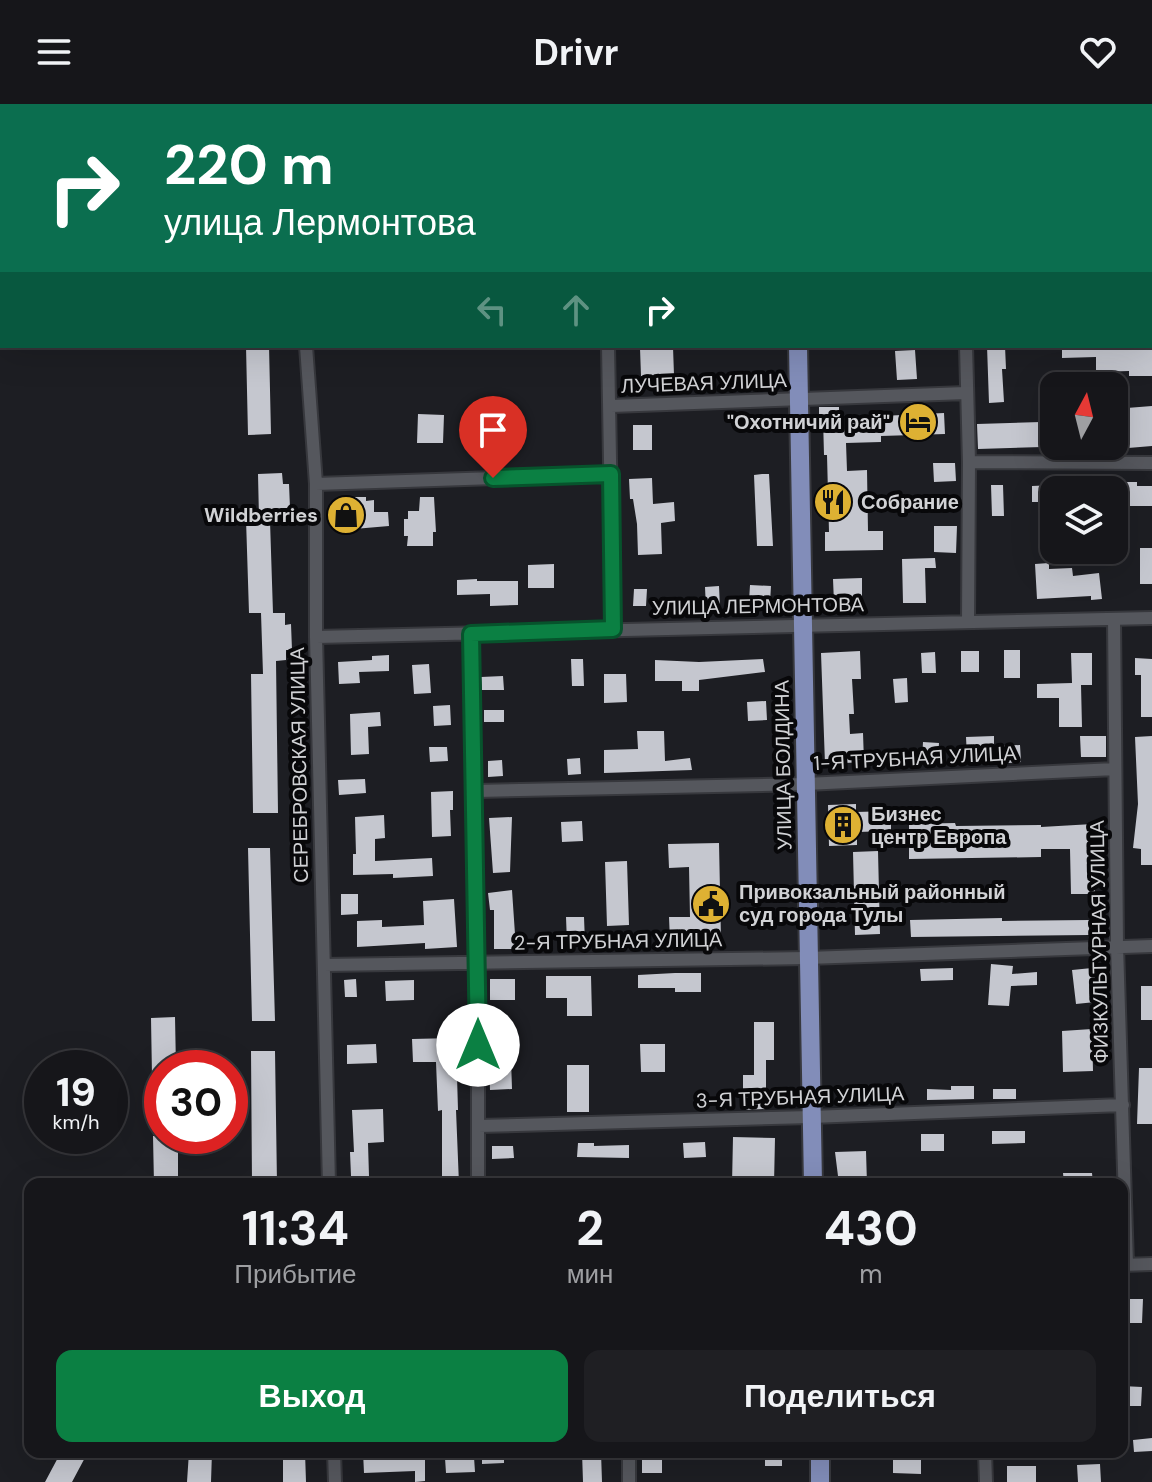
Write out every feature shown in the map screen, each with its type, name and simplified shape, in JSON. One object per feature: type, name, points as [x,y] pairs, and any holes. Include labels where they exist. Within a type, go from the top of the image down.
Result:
[{"type":"main road","name":"УЛИЦА БОЛДИНА","points":[[798,348],[813,1178]]},
{"type":"main road","points":[[820,1458],[820,1482]]},
{"type":"street","name":"СЕРЕБРОВСКАЯ УЛИЦА","points":[[306,348],[316,484],[316,637],[329,1178]]},
{"type":"street","points":[[608,348],[613,629]]},
{"type":"street","points":[[966,348],[968,622]]},
{"type":"street","name":"ЛУЧЕВАЯ УЛИЦА","points":[[611,406],[966,393]]},
{"type":"street","points":[[969,462],[1152,463]]},
{"type":"street","points":[[316,484],[611,474]]},
{"type":"street","name":"УЛИЦА ЛЕРМОНТОВА","points":[[316,637],[1152,618]]},
{"type":"street","name":"ФИЗКУЛЬТУРНАЯ УЛИЦА","points":[[1114,619],[1117,946],[1123,1178]]},
{"type":"street","points":[[471,634],[476,791],[478,1178]]},
{"type":"street","name":"1-Я ТРУБНАЯ УЛИЦА","points":[[476,791],[806,784],[1115,769]]},
{"type":"street","name":"2-Я ТРУБНАЯ УЛИЦА","points":[[324,965],[807,958],[1152,946]]},
{"type":"street","name":"3-Я ТРУБНАЯ УЛИЦА","points":[[478,1126],[1123,1105]]},
{"type":"street","points":[[1128,1265],[1152,1264]]},
{"type":"street","points":[[334,1458],[335,1482]]},
{"type":"street","points":[[629,1458],[629,1482]]},
{"type":"street","points":[[985,1458],[986,1482]]},
{"type":"building","points":[[246,348],[269,348],[271,434],[248,435]]},
{"type":"building","points":[[640,348],[673,348],[674,375],[641,376]]},
{"type":"building","points":[[987,348],[1005,348],[1006,369],[1002,369],[1004,402],[989,403]]},
{"type":"building","points":[[1062,348],[1152,349],[1152,376],[1129,376],[1129,371],[1096,372],[1096,357],[1062,358]]},
{"type":"building","points":[[915,350],[917,379],[897,380],[895,351]]},
{"type":"building","points":[[1152,406],[1152,446],[1128,448],[1128,408]]},
{"type":"building","points":[[819,407],[839,407],[839,418],[944,413],[945,434],[881,436],[881,442],[846,443],[847,471],[867,470],[868,531],[883,531],[883,550],[825,551],[825,532],[829,532],[827,455],[824,455],[823,418],[819,418]]},
{"type":"building","points":[[418,414],[444,415],[443,443],[417,443]]},
{"type":"building","points":[[1040,422],[1040,447],[978,449],[977,424]]},
{"type":"building","points":[[633,425],[652,425],[652,450],[633,450]]},
{"type":"building","points":[[933,463],[955,463],[956,481],[934,482]]},
{"type":"building","points":[[282,473],[283,484],[289,484],[290,508],[283,508],[283,521],[270,521],[273,613],[285,613],[285,625],[291,624],[292,650],[286,650],[286,660],[276,661],[278,813],[253,813],[251,674],[263,674],[261,613],[249,613],[246,519],[259,518],[258,474]]},
{"type":"building","points":[[769,474],[773,546],[757,546],[754,475]]},
{"type":"building","points":[[652,478],[653,504],[674,502],[675,521],[661,523],[662,554],[638,555],[637,524],[633,499],[630,499],[629,479]]},
{"type":"building","points":[[1128,482],[1137,482],[1137,486],[1152,486],[1152,506],[1128,506]]},
{"type":"building","points":[[991,485],[1003,485],[1004,516],[992,516]]},
{"type":"building","points":[[1032,486],[1040,486],[1040,502],[1032,502]]},
{"type":"building","points":[[349,497],[374,500],[374,512],[388,512],[389,526],[354,529],[354,526],[340,526],[339,501],[349,501]]},
{"type":"building","points":[[420,497],[434,497],[436,532],[433,532],[433,546],[407,546],[404,519],[408,519],[408,511],[419,511]]},
{"type":"building","points":[[934,526],[957,526],[956,553],[934,552]]},
{"type":"building","points":[[1140,548],[1152,548],[1152,584],[1140,584]]},
{"type":"building","points":[[935,558],[936,568],[925,568],[926,603],[903,603],[902,559]]},
{"type":"building","points":[[554,564],[554,588],[528,588],[528,565]]},
{"type":"building","points":[[1035,564],[1049,564],[1049,569],[1072,568],[1073,576],[1099,573],[1102,599],[1091,600],[1091,596],[1037,599]]},
{"type":"building","points":[[862,578],[862,602],[834,603],[833,579]]},
{"type":"building","points":[[457,580],[518,581],[518,605],[490,606],[490,594],[457,595]]},
{"type":"building","points":[[750,585],[771,586],[770,603],[749,601]]},
{"type":"building","points":[[719,586],[720,608],[706,609],[705,587]]},
{"type":"building","points":[[634,589],[647,589],[646,606],[633,606]]},
{"type":"building","points":[[1004,650],[1020,650],[1020,678],[1004,678]]},
{"type":"building","points":[[860,651],[861,679],[852,679],[854,714],[849,714],[850,734],[863,733],[864,762],[825,764],[821,653]]},
{"type":"building","points":[[961,651],[979,651],[979,672],[961,672]]},
{"type":"building","points":[[935,652],[936,673],[922,673],[921,653]]},
{"type":"building","points":[[1071,653],[1092,653],[1092,685],[1081,685],[1082,727],[1059,727],[1059,698],[1037,698],[1037,684],[1072,683]]},
{"type":"building","points":[[389,655],[389,671],[359,672],[360,683],[339,684],[338,662],[372,660],[372,656]]},
{"type":"building","points":[[1135,658],[1152,659],[1152,717],[1141,717],[1141,675],[1135,675]]},
{"type":"building","points":[[571,659],[583,659],[584,686],[572,686]]},
{"type":"building","points":[[763,659],[765,672],[699,680],[699,691],[682,691],[682,681],[655,681],[655,660],[699,662]]},
{"type":"building","points":[[429,664],[431,693],[414,694],[412,665]]},
{"type":"building","points":[[604,674],[626,674],[627,702],[604,703]]},
{"type":"building","points":[[503,676],[504,690],[482,690],[481,677]]},
{"type":"building","points":[[907,678],[908,702],[895,703],[893,679]]},
{"type":"building","points":[[766,701],[767,720],[748,721],[747,702]]},
{"type":"building","points":[[450,705],[451,725],[434,726],[433,706]]},
{"type":"building","points":[[484,710],[504,710],[504,722],[484,722]]},
{"type":"building","points":[[380,712],[381,726],[368,727],[369,754],[351,755],[350,714]]},
{"type":"building","points":[[637,731],[664,731],[665,761],[690,758],[692,770],[604,773],[604,750],[638,749]]},
{"type":"building","points":[[994,736],[994,746],[1020,745],[1021,762],[1008,763],[1008,756],[967,758],[966,737]]},
{"type":"building","points":[[1080,736],[1106,736],[1106,757],[1081,757]]},
{"type":"building","points":[[1152,736],[1152,865],[1141,865],[1141,849],[1133,848],[1138,804],[1135,737]]},
{"type":"building","points":[[923,742],[939,743],[938,761],[922,760]]},
{"type":"building","points":[[429,747],[447,747],[448,761],[430,762]]},
{"type":"building","points":[[580,758],[581,774],[568,775],[567,759]]},
{"type":"building","points":[[502,760],[503,776],[488,777],[488,761]]},
{"type":"building","points":[[365,779],[366,793],[339,795],[338,780]]},
{"type":"building","points":[[453,791],[451,836],[432,837],[431,792]]},
{"type":"building","name":"Бизнес центр Европа","points":[[856,804],[856,812],[891,811],[891,831],[857,832],[857,845],[829,846],[828,805]]},
{"type":"building","points":[[384,815],[385,838],[375,839],[375,861],[432,858],[433,876],[393,878],[393,874],[353,875],[355,817]]},
{"type":"building","points":[[512,817],[510,872],[493,873],[489,818]]},
{"type":"building","points":[[582,821],[583,841],[562,842],[561,822]]},
{"type":"building","points":[[955,823],[956,826],[1041,827],[1093,824],[1095,894],[1071,894],[1070,849],[1041,849],[1041,857],[909,859],[909,824]]},
{"type":"building","points":[[719,843],[721,940],[670,941],[669,917],[690,917],[689,867],[669,868],[668,844]]},
{"type":"building","points":[[248,848],[270,848],[275,1021],[252,1021]]},
{"type":"building","points":[[878,851],[880,934],[855,935],[853,852]]},
{"type":"building","points":[[627,861],[629,925],[607,926],[605,862]]},
{"type":"building","points":[[512,890],[516,949],[494,949],[494,910],[490,910],[488,893]]},
{"type":"building","points":[[341,894],[358,894],[358,914],[341,915]]},
{"type":"building","points":[[454,899],[457,947],[425,949],[425,943],[357,947],[357,921],[382,920],[382,927],[424,925],[423,901]]},
{"type":"building","points":[[566,917],[584,917],[585,943],[567,943]]},
{"type":"building","points":[[1002,918],[1002,921],[1089,920],[1089,935],[911,937],[910,920]]},
{"type":"building","points":[[991,964],[1013,966],[1012,974],[1037,972],[1037,985],[1011,986],[1009,1006],[988,1005]]},
{"type":"building","points":[[1102,967],[1105,1001],[1076,1004],[1072,970]]},
{"type":"building","points":[[953,968],[953,980],[921,981],[920,969]]},
{"type":"building","points":[[701,973],[701,992],[638,988],[638,975]]},
{"type":"building","points":[[546,976],[591,976],[592,1016],[567,1016],[567,998],[546,998]]},
{"type":"building","points":[[356,979],[357,997],[345,997],[344,980]]},
{"type":"building","points":[[490,979],[515,979],[515,1000],[490,1000]]},
{"type":"building","points":[[414,980],[414,1000],[386,1001],[385,981]]},
{"type":"building","points":[[1141,986],[1152,986],[1152,1020],[1141,1020]]},
{"type":"building","points":[[175,1017],[176,1050],[152,1050],[151,1018]]},
{"type":"building","points":[[754,1022],[774,1022],[774,1060],[766,1060],[766,1109],[743,1110],[743,1075],[754,1075]]},
{"type":"building","points":[[1092,1029],[1093,1071],[1063,1072],[1062,1031]]},
{"type":"building","points":[[453,1038],[457,1076],[459,1178],[442,1178],[442,1110],[438,1111],[436,1062],[413,1062],[412,1039]]},
{"type":"building","points":[[376,1044],[377,1063],[347,1064],[347,1045]]},
{"type":"building","points":[[640,1044],[665,1044],[665,1072],[641,1072]]},
{"type":"building","points":[[251,1051],[275,1051],[277,1178],[252,1178]]},
{"type":"building","points":[[511,1059],[512,1089],[490,1090],[489,1060]]},
{"type":"building","points":[[567,1065],[589,1065],[589,1112],[567,1112]]},
{"type":"building","points":[[1139,1068],[1152,1068],[1152,1124],[1137,1124]]},
{"type":"building","points":[[951,1086],[974,1086],[974,1099],[927,1100],[927,1089],[951,1090]]},
{"type":"building","points":[[993,1089],[1016,1089],[1016,1099],[993,1099]]},
{"type":"building","points":[[383,1109],[384,1142],[368,1143],[369,1176],[351,1176],[350,1152],[354,1152],[352,1110]]},
{"type":"building","points":[[992,1131],[1025,1131],[1025,1143],[992,1144]]},
{"type":"building","points":[[921,1134],[944,1134],[944,1151],[921,1151]]},
{"type":"building","points":[[733,1137],[775,1138],[774,1178],[732,1178]]},
{"type":"building","points":[[705,1142],[706,1157],[684,1158],[683,1143]]},
{"type":"building","points":[[578,1143],[629,1145],[629,1158],[577,1157]]},
{"type":"building","points":[[492,1146],[513,1146],[514,1158],[492,1159]]},
{"type":"building","points":[[866,1151],[867,1178],[838,1178],[835,1152]]},
{"type":"building","points":[[153,1154],[178,1154],[178,1178],[154,1178]]},
{"type":"building","points":[[1063,1173],[1092,1173],[1092,1178],[1063,1178]]},
{"type":"building","points":[[1129,1299],[1143,1299],[1142,1323],[1129,1323]]},
{"type":"building","points":[[1128,1386],[1142,1387],[1141,1406],[1128,1406]]},
{"type":"building","points":[[1152,1438],[1152,1451],[1134,1452],[1133,1440]]},
{"type":"building","points":[[58,1458],[85,1458],[72,1482],[45,1482]]},
{"type":"building","points":[[189,1458],[212,1458],[211,1482],[187,1482]]},
{"type":"building","points":[[283,1458],[305,1458],[306,1482],[283,1482]]},
{"type":"building","points":[[363,1458],[425,1458],[425,1481],[415,1482],[415,1471],[364,1473]]},
{"type":"building","points":[[445,1458],[474,1458],[475,1472],[446,1473]]},
{"type":"building","points":[[482,1458],[504,1458],[504,1463],[482,1464]]},
{"type":"building","points":[[582,1458],[601,1458],[602,1482],[583,1482]]},
{"type":"building","points":[[642,1458],[662,1458],[662,1473],[642,1473]]},
{"type":"building","points":[[765,1458],[782,1458],[782,1466],[765,1466]]},
{"type":"building","points":[[893,1458],[921,1458],[921,1474],[893,1473]]},
{"type":"building","points":[[1100,1464],[1101,1482],[1078,1482],[1077,1465]]},
{"type":"building","points":[[1007,1466],[1036,1466],[1036,1482],[1007,1482]]},
{"type":"place","name":"\"Охотничий рай\"","points":[[918,422]]},
{"type":"place","name":"Собрание","points":[[833,502]]},
{"type":"place","name":"Wildberries","points":[[346,515]]},
{"type":"place","name":"Бизнес центр Европа","points":[[843,825]]},
{"type":"place","name":"Привокзальный районный суд города Тулы","points":[[711,904]]},
{"type":"route","points":[[478,1045],[471,634],[613,629],[611,474],[493,478]]}]
